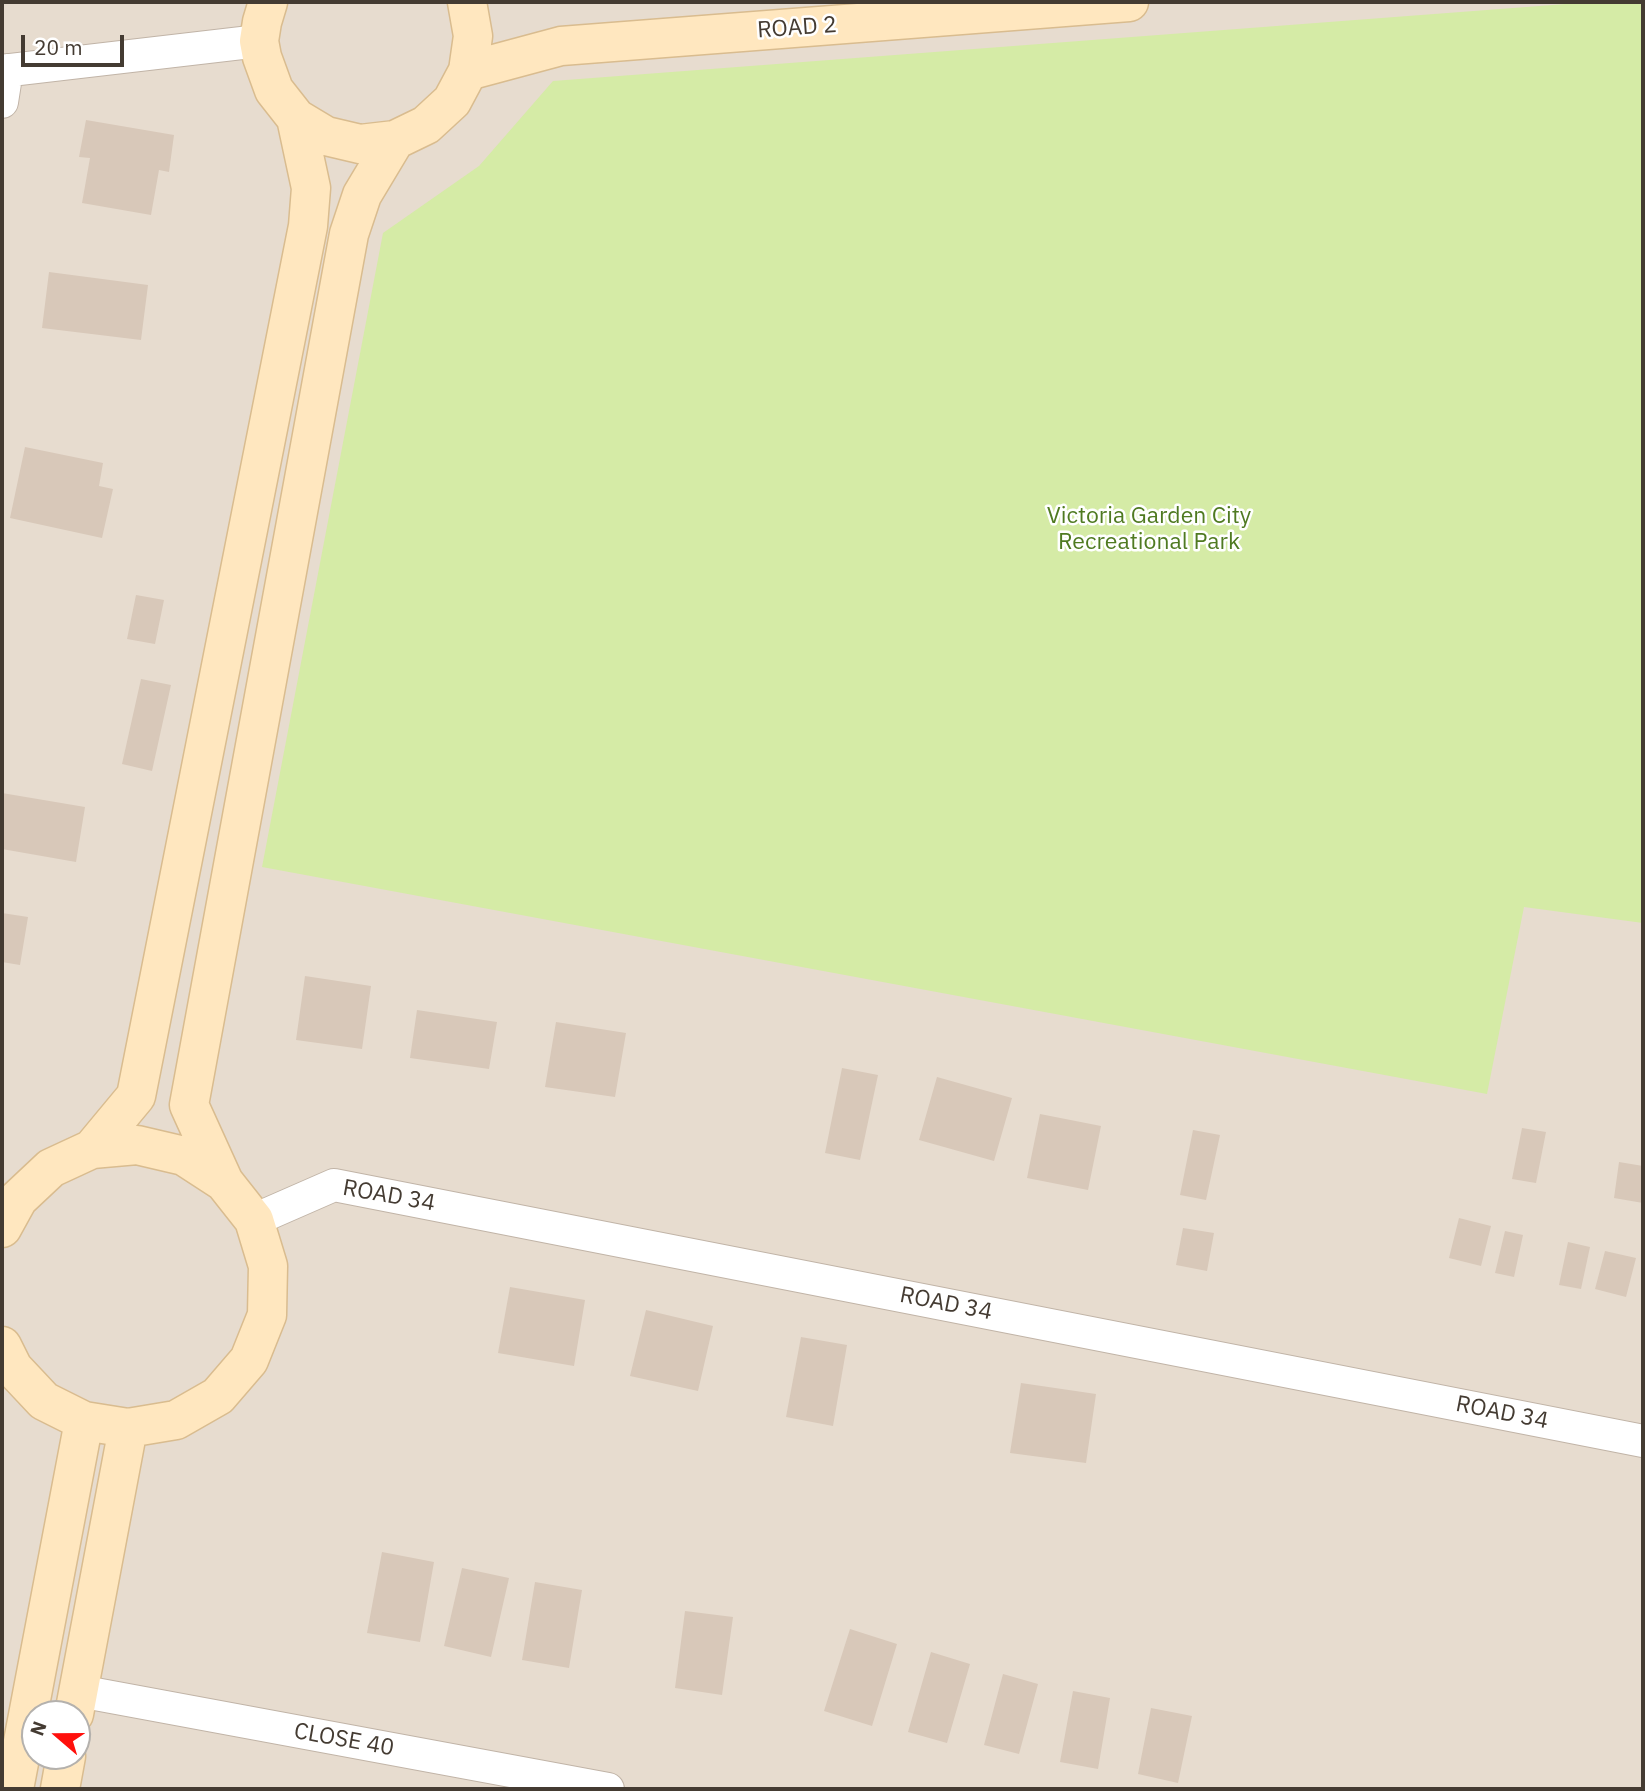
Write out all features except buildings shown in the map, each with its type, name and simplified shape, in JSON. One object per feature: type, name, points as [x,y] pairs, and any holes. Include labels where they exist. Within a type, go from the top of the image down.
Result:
[{"type":"street","points":[[268,2],[259,41],[274,90],[296,118],[326,136],[360,144],[395,140],[426,125],[452,102],[468,71],[473,36],[467,2]]},
{"type":"street","name":"ROAD 2","points":[[468,71],[561,46],[1065,4],[1129,2]]},
{"type":"street","points":[[2,102],[4,70],[259,41]]},
{"type":"street","points":[[92,1149],[136,1096],[306,240],[312,188],[296,118]]},
{"type":"street","points":[[5,1362],[44,1401],[84,1421],[128,1428],[176,1420],[218,1396],[249,1360],[267,1314],[268,1266],[254,1220],[224,1182],[189,1105],[349,234],[362,195],[395,140]]},
{"type":"street","points":[[2,1228],[18,1199],[51,1168],[92,1149],[137,1145],[184,1156],[224,1182]]},
{"type":"street","name":"ROAD 34","points":[[254,1220],[334,1185],[1643,1441]]},
{"type":"street","points":[[14,1789],[84,1421]]},
{"type":"street","points":[[77,1700],[128,1428]]},
{"type":"street","name":"CLOSE 40","points":[[91,1704],[608,1789]]},
{"type":"street","points":[[60,1789],[63,1770]]},
{"type":"shaded area","points":[[2,2],[1643,2],[1643,1789],[2,1789]]},
{"type":"green space","name":"Victoria Garden City Recreational Park","points":[[1592,2],[1643,2],[1643,923],[1524,907],[1487,1094],[262,867],[383,233],[479,166],[553,81]]}]
